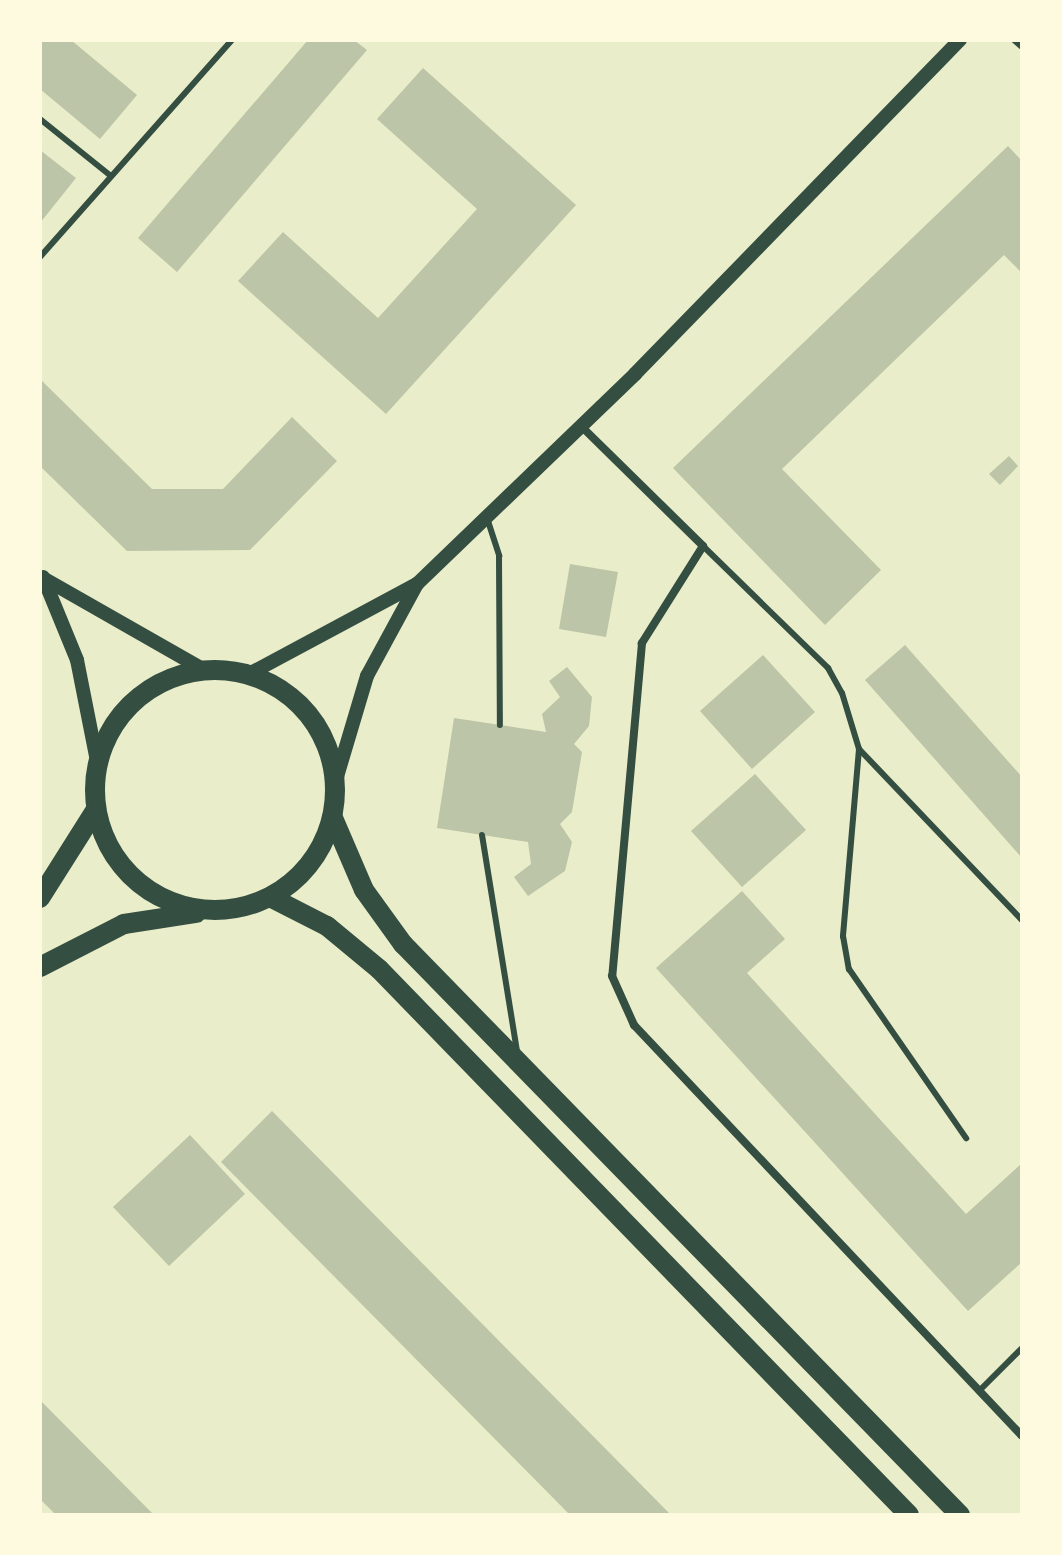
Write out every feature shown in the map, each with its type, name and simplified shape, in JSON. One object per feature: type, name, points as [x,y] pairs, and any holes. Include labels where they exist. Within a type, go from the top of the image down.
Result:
[{"type":"main road","points":[[40,967],[124,924],[215,911],[270,897],[298,877],[333,818],[336,780],[312,722],[292,697],[249,674],[204,670],[168,678],[136,698],[111,726],[97,761],[95,811],[110,850],[137,883],[173,904],[215,911]]},
{"type":"main road","points":[[40,898],[95,811]]},
{"type":"main road","points":[[333,818],[364,890],[403,944],[518,1055],[546,1093],[960,1515]]},
{"type":"main road","points":[[270,897],[327,926],[379,969],[909,1515]]},
{"type":"street","points":[[249,674],[417,584],[581,426],[960,40]]},
{"type":"street","points":[[581,426],[703,546],[642,643],[612,976],[634,1025],[1022,1436]]},
{"type":"street","points":[[41,576],[204,670]]},
{"type":"street","points":[[41,576],[77,660],[97,761]]},
{"type":"street","points":[[336,780],[367,676],[417,584]]},
{"type":"lane","points":[[40,257],[232,40]]},
{"type":"lane","points":[[1014,40],[1022,47]]},
{"type":"lane","points":[[40,119],[111,176]]},
{"type":"lane","points":[[486,517],[499,556],[500,725]]},
{"type":"lane","points":[[703,546],[828,668],[859,749],[1022,920]]},
{"type":"lane","points":[[859,749],[843,936],[849,969],[966,1138]]},
{"type":"lane","points":[[482,835],[518,1055]]},
{"type":"lane","points":[[980,1390],[1022,1348]]},
{"type":"building","points":[[40,40],[71,40],[137,95],[100,139],[40,89]]},
{"type":"building","points":[[308,40],[354,40],[367,50],[177,272],[138,238]]},
{"type":"building","points":[[423,68],[576,205],[386,414],[238,281],[283,232],[378,318],[477,209],[377,119]]},
{"type":"building","points":[[1008,146],[1022,161],[1022,273],[1004,255],[782,469],[881,570],[825,625],[673,468]]},
{"type":"building","points":[[40,150],[76,178],[40,223]]},
{"type":"building","points":[[40,379],[152,489],[223,489],[292,417],[337,461],[250,550],[127,551],[40,466]]},
{"type":"building","points":[[1009,456],[1018,466],[1000,485],[989,474]]},
{"type":"building","points":[[570,564],[618,572],[606,637],[559,629]]},
{"type":"building","points":[[905,645],[1022,777],[1022,858],[865,680]]},
{"type":"building","points":[[763,655],[815,712],[752,769],[700,711]]},
{"type":"building","points":[[567,667],[592,697],[589,726],[574,744],[582,752],[572,812],[560,824],[572,842],[565,871],[528,896],[514,877],[531,864],[528,842],[437,828],[454,718],[546,732],[542,714],[560,697],[549,681]]},
{"type":"building","points":[[755,774],[806,830],[742,887],[691,831]]},
{"type":"building","points":[[742,891],[785,939],[747,973],[966,1214],[1022,1163],[1022,1262],[968,1311],[656,968]]},
{"type":"building","points":[[272,1111],[671,1515],[570,1515],[221,1162]]},
{"type":"building","points":[[190,1135],[245,1194],[169,1266],[113,1207]]},
{"type":"building","points":[[40,1400],[154,1515],[56,1515],[40,1499]]}]
